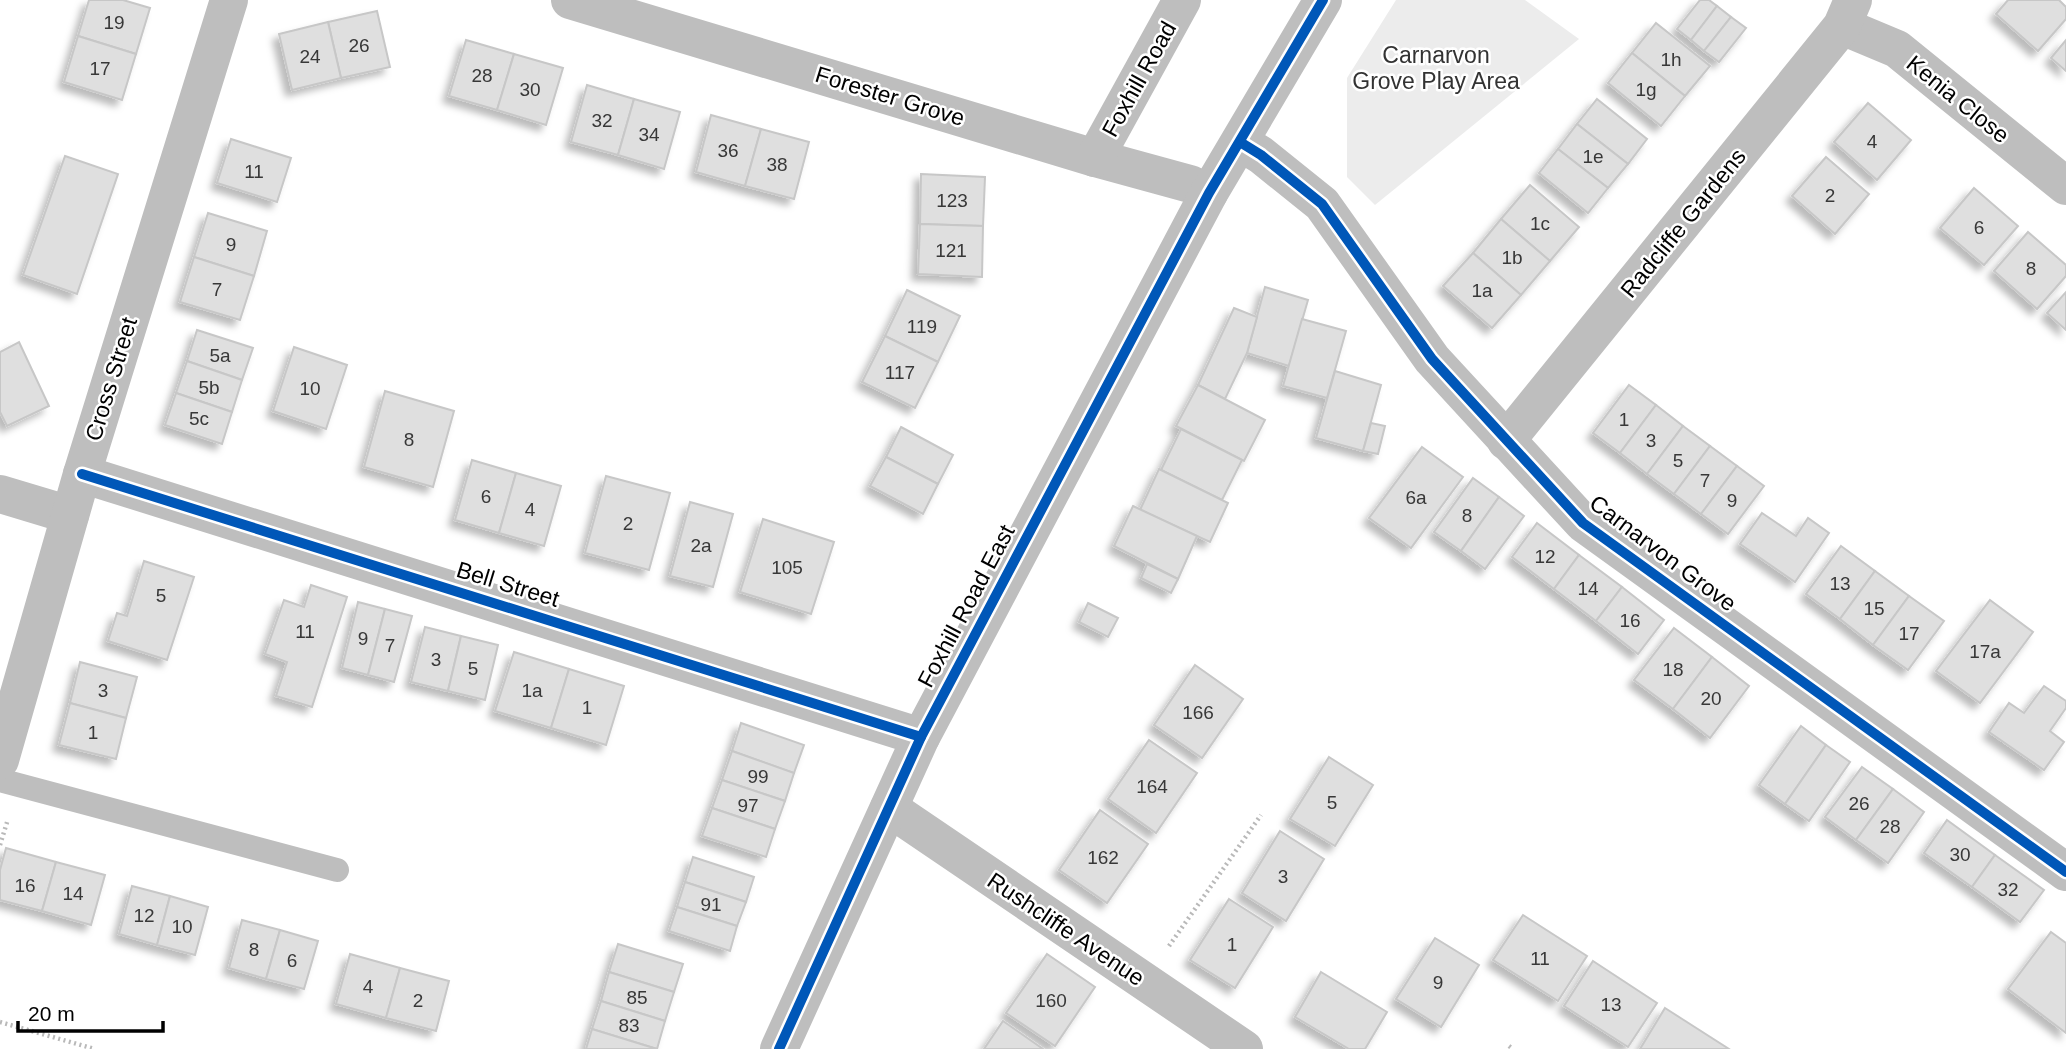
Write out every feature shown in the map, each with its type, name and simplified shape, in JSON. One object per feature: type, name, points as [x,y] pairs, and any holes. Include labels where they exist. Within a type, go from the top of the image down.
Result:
[{"type":"street","name":"Cross Street","points":[[0,760],[82,474],[229,0]]},
{"type":"street","name":"Forester Grove","points":[[570,0],[1095,158],[1190,184],[1209,193]]},
{"type":"street","name":"Foxhill Road","points":[[1095,158],[1182,0]]},
{"type":"street","name":"Foxhill Road East","points":[[779,1049],[921,737],[1209,193],[1323,0]]},
{"type":"street","name":"Kenia Close","points":[[1848,13],[1897,49],[2066,186]]},
{"type":"street","name":"Radcliffe Gardens","points":[[1506,441],[1848,13]]},
{"type":"street","name":"Carnarvon Grove","points":[[1240,142],[1261,155],[1322,204],[1432,359],[1583,523],[2066,872]]},
{"type":"street","name":"Bell Street","points":[[82,474],[921,737]]},
{"type":"street","points":[[0,494],[70,515]]},
{"type":"street","name":"Rushcliffe Avenue","points":[[889,808],[1244,1049]]},
{"type":"lane","points":[[0,780],[337,870]]},
{"type":"path","points":[[1144,982],[1261,815]]},
{"type":"path","points":[[0,1022],[95,1049]]},
{"type":"green space","name":"Carnarvon Grove Play Area","points":[[1396,0],[1525,0],[1579,39],[1375,205],[1347,177],[1347,78]]},
{"type":"building","points":[[89,0],[123,0],[150,8],[136,54],[78,36]]},
{"type":"building","points":[[1700,0],[1709,0],[1717,6],[1691,40],[1677,29]]},
{"type":"building","points":[[2008,0],[2059,0],[2066,7],[2066,19],[2038,51],[1996,14]]},
{"type":"building","points":[[1717,6],[1731,17],[1704,51],[1691,40]]},
{"type":"building","points":[[377,11],[390,67],[341,78],[328,22]]},
{"type":"building","points":[[1731,17],[1746,28],[1719,62],[1704,51]]},
{"type":"building","points":[[328,22],[341,78],[292,90],[279,34]]},
{"type":"building","points":[[1656,23],[1710,66],[1685,96],[1632,53]]},
{"type":"building","points":[[78,36],[136,54],[122,100],[64,82]]},
{"type":"building","points":[[466,40],[514,54],[497,110],[449,96]]},
{"type":"building","points":[[2066,40],[2066,71],[2051,58]]},
{"type":"building","points":[[1632,53],[1685,96],[1661,126],[1608,83]]},
{"type":"building","points":[[514,54],[563,68],[546,125],[497,110]]},
{"type":"building","points":[[587,85],[634,99],[618,155],[571,142]]},
{"type":"building","points":[[634,99],[680,112],[664,169],[618,155]]},
{"type":"building","points":[[1597,99],[1647,139],[1628,164],[1577,124]]},
{"type":"building","points":[[1868,103],[1911,140],[1877,180],[1834,142]]},
{"type":"building","points":[[711,115],[761,129],[745,186],[696,172]]},
{"type":"building","points":[[1577,124],[1628,164],[1608,188],[1558,149]]},
{"type":"building","points":[[761,129],[809,142],[794,199],[745,186]]},
{"type":"building","points":[[231,139],[291,158],[277,202],[217,183]]},
{"type":"building","points":[[1558,149],[1608,188],[1588,213],[1539,173]]},
{"type":"building","points":[[65,156],[118,174],[77,294],[23,275]]},
{"type":"building","points":[[1826,157],[1869,194],[1835,234],[1792,196]]},
{"type":"building","points":[[921,174],[985,177],[983,226],[920,224]]},
{"type":"building","points":[[1530,185],[1579,227],[1550,261],[1501,219]]},
{"type":"building","points":[[1974,188],[2018,226],[1984,265],[1940,228]]},
{"type":"building","points":[[208,213],[267,231],[254,276],[194,257]]},
{"type":"building","points":[[1501,219],[1550,261],[1521,295],[1473,253]]},
{"type":"building","points":[[920,224],[983,226],[982,277],[918,274]]},
{"type":"building","points":[[2028,232],[2066,265],[2066,276],[2037,309],[1994,271]]},
{"type":"building","points":[[1473,253],[1521,295],[1492,328],[1443,286]]},
{"type":"building","points":[[194,257],[254,276],[240,320],[180,302]]},
{"type":"building","points":[[1265,287],[1308,300],[1289,366],[1247,353]]},
{"type":"building","points":[[907,290],[960,316],[938,362],[885,336]]},
{"type":"building","points":[[2066,292],[2066,330],[2047,313]]},
{"type":"building","points":[[1234,308],[1257,317],[1247,353],[1225,399],[1198,385]]},
{"type":"building","points":[[1302,319],[1346,331],[1327,398],[1283,386]]},
{"type":"building","points":[[197,330],[253,348],[242,380],[187,361]]},
{"type":"building","points":[[885,336],[938,362],[915,408],[862,382]]},
{"type":"building","points":[[19,342],[49,406],[7,426],[0,412],[0,352]]},
{"type":"building","points":[[294,347],[347,365],[326,429],[273,411]]},
{"type":"building","points":[[187,361],[242,380],[232,412],[176,393]]},
{"type":"building","points":[[1335,371],[1381,385],[1363,451],[1316,438]]},
{"type":"building","points":[[1198,385],[1265,420],[1244,461],[1176,426]]},
{"type":"building","points":[[1629,385],[1656,405],[1620,453],[1593,433]]},
{"type":"building","points":[[385,391],[454,411],[433,487],[364,467]]},
{"type":"building","points":[[176,393],[232,412],[222,444],[165,425]]},
{"type":"building","points":[[1656,405],[1683,426],[1647,474],[1620,453]]},
{"type":"building","points":[[1371,423],[1385,426],[1378,454],[1363,451]]},
{"type":"building","points":[[1683,426],[1710,446],[1674,494],[1647,474]]},
{"type":"building","points":[[901,427],[953,455],[938,484],[886,457]]},
{"type":"building","points":[[1181,429],[1242,460],[1222,500],[1161,470]]},
{"type":"building","points":[[1710,446],[1737,466],[1701,514],[1674,494]]},
{"type":"building","points":[[1422,447],[1463,477],[1411,548],[1369,518]]},
{"type":"building","points":[[886,457],[938,484],[923,514],[870,486]]},
{"type":"building","points":[[472,460],[516,473],[499,533],[455,520]]},
{"type":"building","points":[[1737,466],[1764,486],[1728,534],[1701,514]]},
{"type":"building","points":[[1159,469],[1228,503],[1210,542],[1140,510]]},
{"type":"building","points":[[516,473],[561,486],[544,546],[499,533]]},
{"type":"building","points":[[606,476],[670,493],[649,570],[585,553]]},
{"type":"building","points":[[1473,478],[1499,497],[1461,551],[1434,532]]},
{"type":"building","points":[[1499,497],[1524,516],[1485,569],[1461,551]]},
{"type":"building","points":[[690,502],[733,514],[713,587],[670,576]]},
{"type":"building","points":[[1133,506],[1197,536],[1178,579],[1114,546]]},
{"type":"building","points":[[1762,513],[1796,536],[1808,518],[1829,533],[1795,582],[1740,544]]},
{"type":"building","points":[[763,519],[834,542],[811,614],[740,592]]},
{"type":"building","points":[[1537,523],[1579,555],[1554,589],[1512,557]]},
{"type":"building","points":[[1841,546],[1875,571],[1840,619],[1806,594]]},
{"type":"building","points":[[1579,555],[1622,587],[1596,621],[1554,589]]},
{"type":"building","points":[[144,561],[194,577],[167,660],[108,641],[117,613],[127,616]]},
{"type":"building","points":[[1147,564],[1178,579],[1171,593],[1141,578]]},
{"type":"building","points":[[1875,571],[1909,596],[1873,645],[1840,619]]},
{"type":"building","points":[[311,585],[347,597],[312,707],[276,696],[287,662],[265,654],[284,600],[304,607]]},
{"type":"building","points":[[1622,587],[1664,620],[1638,654],[1596,621]]},
{"type":"building","points":[[1909,596],[1944,621],[1908,670],[1873,645]]},
{"type":"building","points":[[1990,600],[2033,632],[1980,703],[1936,671]]},
{"type":"building","points":[[358,602],[385,609],[368,675],[342,668]]},
{"type":"building","points":[[1088,603],[1118,618],[1108,637],[1079,622]]},
{"type":"building","points":[[385,609],[412,616],[394,682],[368,675]]},
{"type":"building","points":[[425,627],[461,636],[448,691],[411,682]]},
{"type":"building","points":[[1674,628],[1712,657],[1673,709],[1634,680]]},
{"type":"building","points":[[461,636],[498,645],[485,700],[448,691]]},
{"type":"building","points":[[514,652],[569,669],[551,728],[495,711]]},
{"type":"building","points":[[1712,657],[1749,686],[1710,738],[1673,709]]},
{"type":"building","points":[[80,662],[137,677],[126,718],[70,703]]},
{"type":"building","points":[[1195,665],[1243,699],[1202,758],[1154,725]]},
{"type":"building","points":[[569,669],[624,686],[606,745],[551,728]]},
{"type":"building","points":[[2044,686],[2066,701],[2066,708],[2050,731],[2064,742],[2044,770],[1989,732],[2009,703],[2024,713]]},
{"type":"building","points":[[70,703],[126,718],[116,759],[59,745]]},
{"type":"building","points":[[741,723],[804,745],[794,773],[732,751]]},
{"type":"building","points":[[1801,726],[1826,745],[1785,804],[1759,785]]},
{"type":"building","points":[[1149,740],[1197,773],[1156,833],[1108,799]]},
{"type":"building","points":[[1826,745],[1850,762],[1809,821],[1785,804]]},
{"type":"building","points":[[732,751],[794,773],[785,801],[722,780]]},
{"type":"building","points":[[1329,757],[1373,785],[1335,846],[1290,819]]},
{"type":"building","points":[[1862,767],[1893,789],[1856,840],[1825,817]]},
{"type":"building","points":[[722,780],[785,801],[775,829],[712,808]]},
{"type":"building","points":[[1893,789],[1924,812],[1888,863],[1856,840]]},
{"type":"building","points":[[712,808],[775,829],[766,857],[702,836]]},
{"type":"building","points":[[1100,810],[1148,844],[1107,903],[1059,870]]},
{"type":"building","points":[[1947,820],[1995,855],[1972,887],[1924,853]]},
{"type":"building","points":[[1280,831],[1324,859],[1286,921],[1242,893]]},
{"type":"building","points":[[6,848],[56,862],[42,911],[0,900],[0,870]]},
{"type":"building","points":[[1995,855],[2044,890],[2020,922],[1972,887]]},
{"type":"building","points":[[693,857],[754,877],[746,902],[685,882]]},
{"type":"building","points":[[56,862],[105,875],[91,925],[42,911]]},
{"type":"building","points":[[685,882],[746,902],[737,926],[677,907]]},
{"type":"building","points":[[132,886],[170,896],[157,945],[119,934]]},
{"type":"building","points":[[170,896],[208,907],[195,955],[157,945]]},
{"type":"building","points":[[1229,899],[1273,927],[1235,988],[1190,960]]},
{"type":"building","points":[[677,907],[737,926],[730,951],[669,931]]},
{"type":"building","points":[[1523,915],[1587,956],[1558,1001],[1493,960]]},
{"type":"building","points":[[242,920],[280,930],[266,979],[229,968]]},
{"type":"building","points":[[280,930],[318,941],[304,989],[266,979]]},
{"type":"building","points":[[2051,932],[2066,943],[2066,1033],[2008,989]]},
{"type":"building","points":[[1435,938],[1479,965],[1441,1027],[1396,999]]},
{"type":"building","points":[[618,944],[683,964],[674,992],[609,972]]},
{"type":"building","points":[[350,954],[400,968],[386,1018],[336,1004]]},
{"type":"building","points":[[1047,954],[1095,987],[1055,1046],[1006,1013]]},
{"type":"building","points":[[1593,961],[1657,1003],[1628,1047],[1564,1006]]},
{"type":"building","points":[[400,968],[449,981],[436,1031],[386,1018]]},
{"type":"building","points":[[609,972],[674,992],[665,1021],[601,1001]]},
{"type":"building","points":[[1321,972],[1387,1012],[1365,1049],[1349,1049],[1295,1017]]},
{"type":"building","points":[[601,1001],[665,1021],[657,1049],[592,1029]]},
{"type":"building","points":[[1665,1008],[1729,1049],[1640,1049]]},
{"type":"building","points":[[1003,1021],[1043,1049],[984,1049]]},
{"type":"building","points":[[592,1029],[657,1049],[586,1049]]},
{"type":"cycle path","points":[[779,1049],[921,737],[1209,193],[1323,0]]},
{"type":"cycle path","points":[[1240,142],[1261,155],[1322,204],[1432,359],[1583,523],[2066,872]]},
{"type":"cycle path","points":[[82,474],[921,737]]}]
